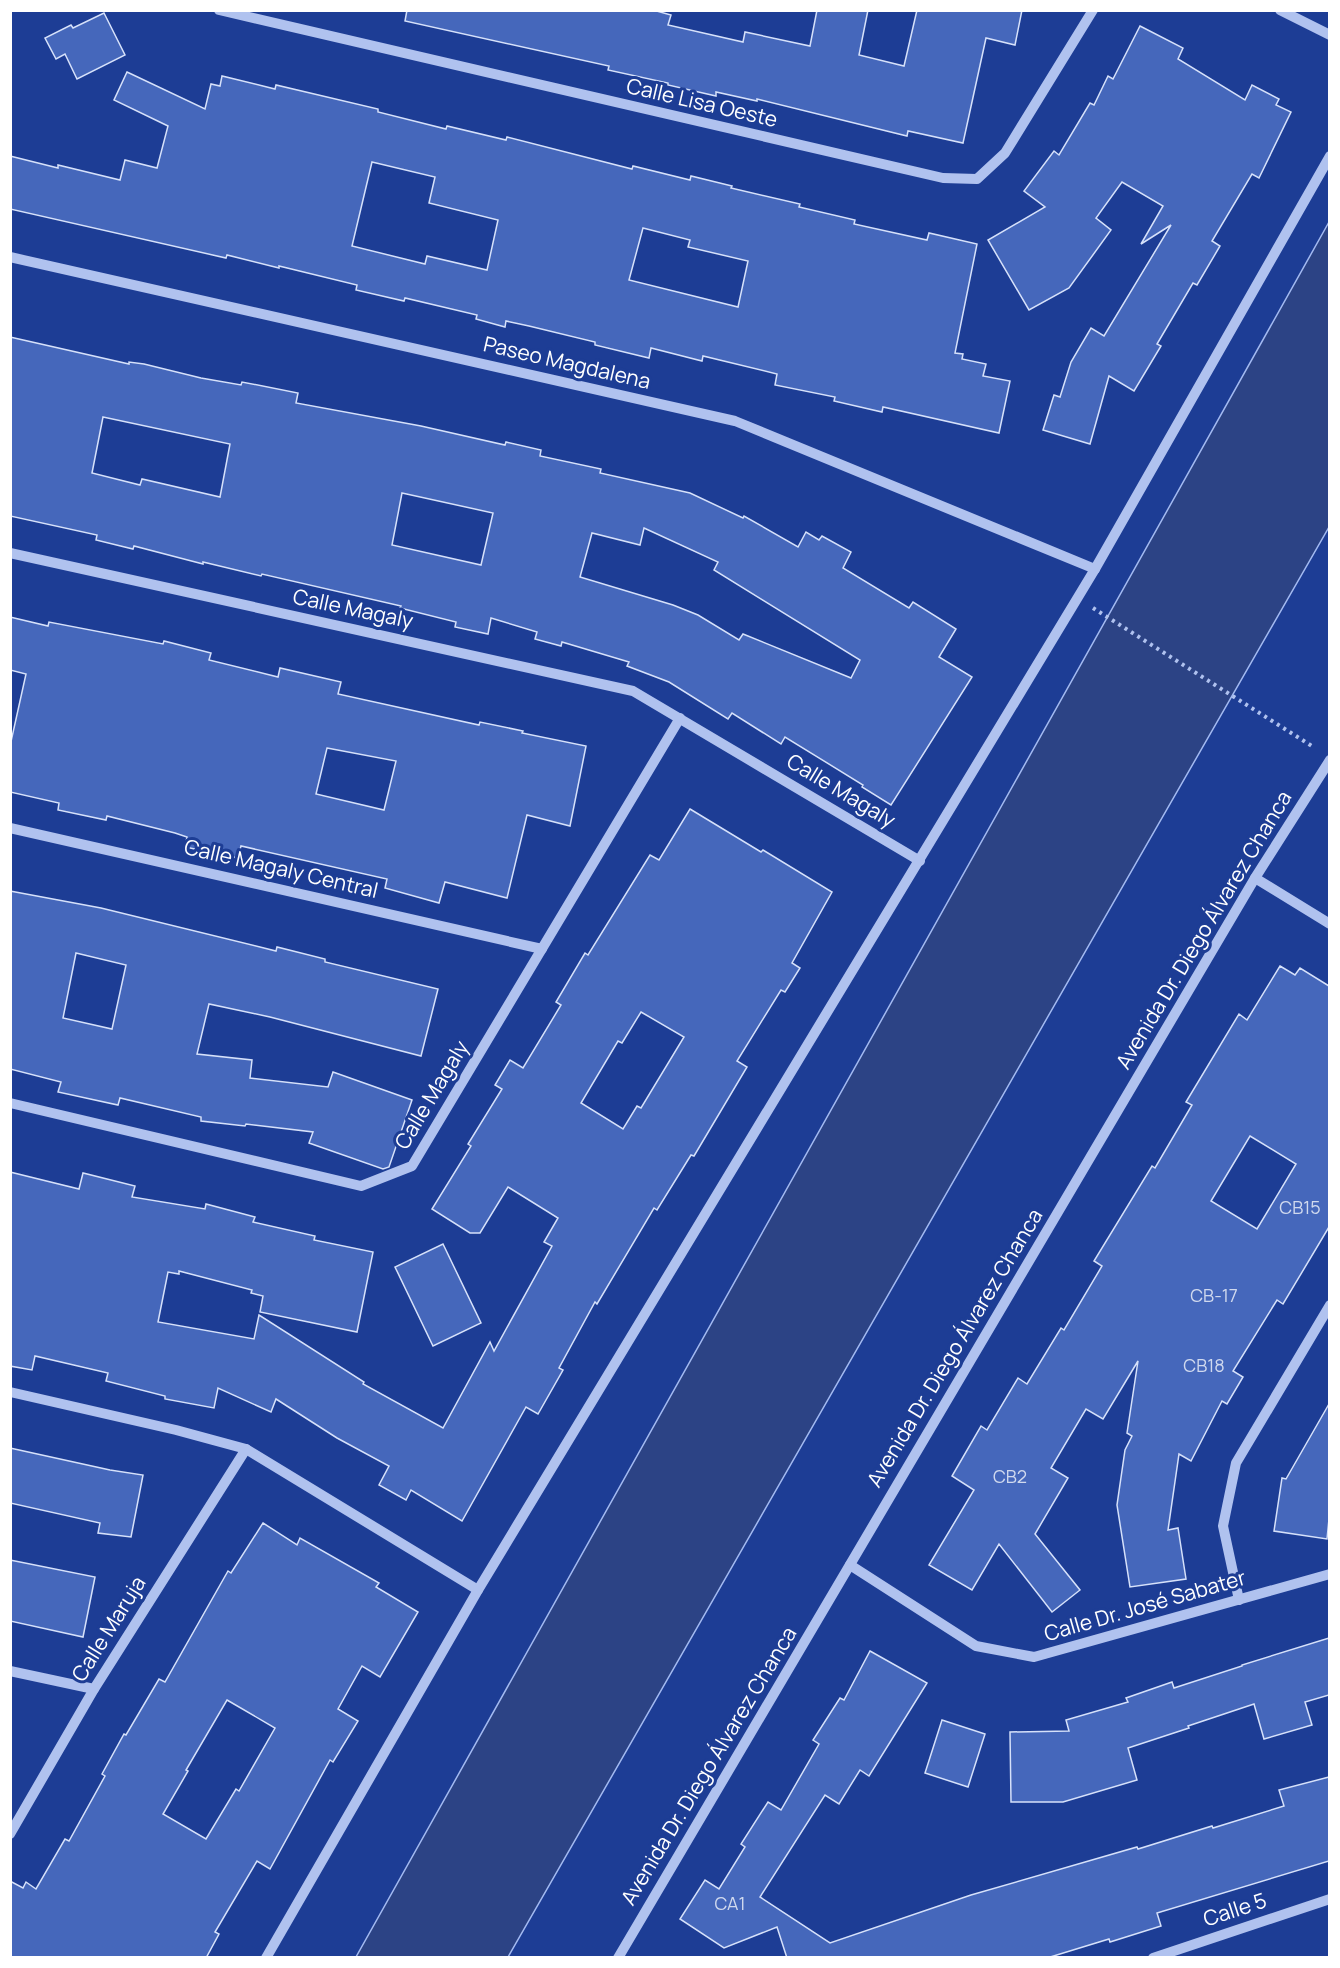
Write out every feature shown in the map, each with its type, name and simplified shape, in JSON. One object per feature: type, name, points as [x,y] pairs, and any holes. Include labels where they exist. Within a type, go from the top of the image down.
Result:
[{"type":"street","name":"Calle Lisa Oeste","points":[[219,10],[943,178],[977,179],[1005,153],[1093,10]]},
{"type":"street","points":[[1280,10],[1329,35]]},
{"type":"street","points":[[266,1958],[478,1590],[1095,569],[1329,156]]},
{"type":"street","name":"Paseo Magdalena","points":[[10,257],[735,422],[1095,569]]},
{"type":"street","name":"Calle Magaly","points":[[10,553],[633,691],[920,861]]},
{"type":"street","name":"Calle Magaly","points":[[10,1103],[362,1186],[412,1166],[680,718]]},
{"type":"street","name":"Avenida Dr. Diego Álvarez Chanca","points":[[618,1958],[1325,756]]},
{"type":"street","name":"Calle Magaly Central","points":[[10,828],[543,949]]},
{"type":"street","points":[[1255,878],[1329,924]]},
{"type":"street","points":[[1239,1600],[1223,1526],[1236,1464],[1329,1305]]},
{"type":"street","points":[[10,1392],[176,1430],[246,1449],[478,1590]]},
{"type":"street","name":"Calle Maruja","points":[[10,1834],[94,1689],[246,1449]]},
{"type":"street","name":"Calle Dr. José Sabater","points":[[850,1565],[976,1646],[1034,1658],[1329,1574]]},
{"type":"street","points":[[10,1671],[94,1689]]},
{"type":"street","name":"Calle 5","points":[[1153,1958],[1329,1899]]},
{"type":"path","points":[[1100,612],[1325,756]]},
{"type":"water","points":[[1329,222],[1329,527],[508,1957],[356,1957]]},
{"type":"building","points":[[407,10],[653,10],[671,15],[668,25],[743,42],[745,32],[810,46],[817,10],[868,10],[859,55],[904,66],[917,10],[1022,10],[1015,45],[986,38],[963,143],[908,131],[907,136],[757,99],[757,101],[716,92],[716,96],[668,85],[668,83],[608,70],[609,66],[405,21]]},
{"type":"building","points":[[104,13],[125,55],[77,79],[65,54],[56,59],[45,38],[71,25],[73,28]]},
{"type":"building","points":[[1140,26],[1183,48],[1178,59],[1245,100],[1252,85],[1279,99],[1276,105],[1291,112],[1259,178],[1252,174],[1212,241],[1220,246],[1197,285],[1193,283],[1157,344],[1161,346],[1134,391],[1109,376],[1090,444],[1043,430],[1054,395],[1060,397],[1071,362],[1091,328],[1104,336],[1171,225],[1141,244],[1163,206],[1122,182],[1096,218],[1111,230],[1069,288],[1029,310],[988,240],[1045,207],[1024,191],[1054,151],[1059,155],[1090,103],[1094,105],[1108,76],[1113,79]]},
{"type":"building","points":[[127,72],[205,109],[211,84],[220,86],[222,76],[275,89],[276,85],[378,109],[378,112],[446,129],[447,126],[506,140],[507,137],[632,169],[633,166],[690,180],[691,176],[800,204],[799,207],[855,220],[854,224],[927,240],[929,233],[977,244],[955,353],[963,354],[962,359],[986,364],[983,376],[1010,381],[999,433],[883,407],[882,412],[834,401],[835,397],[775,385],[777,374],[703,356],[702,361],[651,348],[649,358],[529,326],[506,321],[505,327],[476,319],[477,315],[405,298],[404,301],[356,290],[357,285],[279,266],[279,268],[227,255],[226,258],[10,209],[10,156],[120,180],[125,160],[157,168],[168,126],[114,100]],"holes":[[[372,162],[435,177],[429,203],[498,220],[487,270],[427,256],[425,264],[352,246]],[[643,228],[690,240],[688,247],[748,261],[738,307],[629,280]]]},
{"type":"building","points":[[10,337],[201,378],[241,385],[242,382],[298,393],[296,403],[421,426],[505,445],[506,442],[541,450],[540,456],[601,469],[600,473],[690,493],[743,518],[744,516],[798,547],[806,532],[819,540],[822,536],[851,552],[843,568],[909,608],[913,602],[956,629],[939,657],[972,677],[891,805],[785,737],[781,744],[732,713],[728,719],[669,682],[627,666],[629,662],[562,642],[561,646],[535,639],[537,632],[491,618],[488,634],[455,627],[456,622],[400,608],[401,606],[262,574],[261,576],[203,562],[203,564],[134,546],[133,549],[96,540],[97,535],[10,516]],"holes":[[[103,417],[230,444],[220,497],[142,479],[140,485],[92,473]],[[402,493],[493,513],[481,565],[392,545]],[[644,528],[718,562],[714,570],[860,660],[851,678],[743,634],[739,640],[698,615],[673,605],[580,577],[592,533],[640,545]]]},
{"type":"building","points":[[10,617],[48,626],[49,622],[163,644],[164,641],[211,653],[209,660],[278,677],[280,668],[341,682],[338,694],[586,746],[570,826],[527,815],[507,898],[445,882],[439,903],[385,888],[387,879],[241,846],[238,858],[185,847],[187,837],[175,833],[107,816],[106,820],[58,810],[59,803],[10,792],[10,746],[26,674],[10,670]],"holes":[[[327,748],[396,761],[384,810],[316,794]]]},
{"type":"building","points":[[690,809],[832,892],[792,963],[800,968],[785,992],[781,990],[737,1061],[747,1067],[694,1156],[691,1155],[657,1210],[654,1208],[597,1304],[595,1302],[559,1368],[563,1370],[538,1414],[526,1407],[462,1521],[411,1490],[406,1500],[379,1485],[389,1466],[337,1438],[276,1399],[271,1412],[218,1388],[214,1408],[165,1399],[165,1396],[106,1381],[108,1373],[35,1356],[32,1370],[10,1366],[10,1172],[79,1189],[83,1173],[135,1186],[132,1197],[205,1209],[206,1204],[255,1217],[253,1222],[315,1236],[314,1240],[373,1252],[357,1332],[260,1312],[263,1296],[251,1293],[252,1290],[179,1271],[179,1274],[168,1272],[158,1322],[254,1339],[259,1315],[364,1382],[363,1384],[443,1428],[490,1342],[494,1351],[552,1246],[544,1242],[558,1218],[508,1187],[480,1233],[470,1233],[432,1209],[471,1146],[468,1144],[502,1089],[495,1085],[510,1060],[523,1068],[561,1005],[556,1002],[585,953],[588,955],[650,855],[659,860]],"holes":[[[641,1012],[684,1037],[641,1108],[637,1106],[623,1129],[581,1103],[618,1041],[622,1043]]]},
{"type":"building","points":[[10,891],[101,908],[276,951],[277,947],[325,959],[325,962],[438,989],[421,1056],[270,1017],[209,1004],[197,1054],[252,1060],[250,1078],[328,1087],[333,1072],[412,1100],[389,1167],[383,1169],[309,1143],[313,1132],[201,1121],[201,1117],[120,1098],[118,1105],[58,1092],[61,1082],[10,1069]],"holes":[[[76,953],[126,965],[112,1029],[63,1018]]]},
{"type":"building","points":[[1280,966],[1295,975],[1300,968],[1329,986],[1329,1227],[1283,1304],[1277,1300],[1233,1371],[1243,1377],[1227,1404],[1222,1401],[1191,1461],[1179,1454],[1168,1530],[1178,1528],[1186,1579],[1130,1587],[1117,1505],[1125,1450],[1132,1436],[1127,1433],[1138,1361],[1103,1419],[1086,1409],[1051,1468],[1068,1478],[1035,1534],[1080,1590],[1052,1612],[999,1544],[972,1590],[929,1565],[974,1490],[952,1476],[981,1426],[987,1430],[1018,1378],[1027,1384],[1061,1328],[1064,1330],[1102,1266],[1094,1261],[1152,1166],[1155,1168],[1192,1105],[1186,1102],[1239,1014],[1247,1020]],"holes":[[[1250,1136],[1296,1164],[1257,1229],[1211,1201]]]},
{"type":"building","points":[[443,1244],[481,1323],[433,1346],[395,1267]]},
{"type":"building","points":[[1329,1404],[1327,1539],[1274,1531],[1282,1478],[1286,1479]]},
{"type":"building","points":[[10,1448],[143,1475],[131,1537],[98,1533],[100,1523],[10,1503]]},
{"type":"building","points":[[263,1523],[297,1545],[300,1538],[379,1583],[376,1587],[418,1612],[380,1677],[362,1666],[338,1709],[358,1721],[333,1762],[330,1760],[270,1869],[257,1861],[215,1932],[219,1934],[206,1958],[10,1958],[10,1881],[23,1888],[26,1882],[36,1889],[65,1839],[69,1841],[105,1776],[102,1774],[124,1734],[126,1735],[159,1679],[165,1682],[228,1571],[231,1573]],"holes":[[[227,1700],[275,1728],[239,1791],[236,1789],[206,1839],[163,1814]]]},
{"type":"building","points":[[10,1560],[95,1577],[83,1637],[10,1621]]},
{"type":"building","points":[[1329,1638],[1329,1695],[1305,1702],[1312,1725],[1264,1739],[1254,1704],[1128,1748],[1137,1780],[1063,1802],[1011,1802],[1010,1732],[1069,1731],[1066,1720],[1128,1702],[1126,1698],[1172,1682],[1174,1688]]},
{"type":"building","points":[[870,1651],[927,1683],[869,1776],[860,1770],[839,1804],[825,1795],[760,1897],[830,1943],[971,1895],[1284,1806],[1279,1790],[1329,1777],[1329,1861],[1157,1913],[1161,1926],[1047,1958],[787,1958],[777,1927],[724,1948],[680,1919],[705,1880],[719,1889],[745,1847],[741,1844],[768,1802],[781,1810],[819,1744],[813,1740],[840,1698],[844,1700]]},
{"type":"building","points":[[942,1720],[985,1734],[968,1787],[925,1773]]}]
